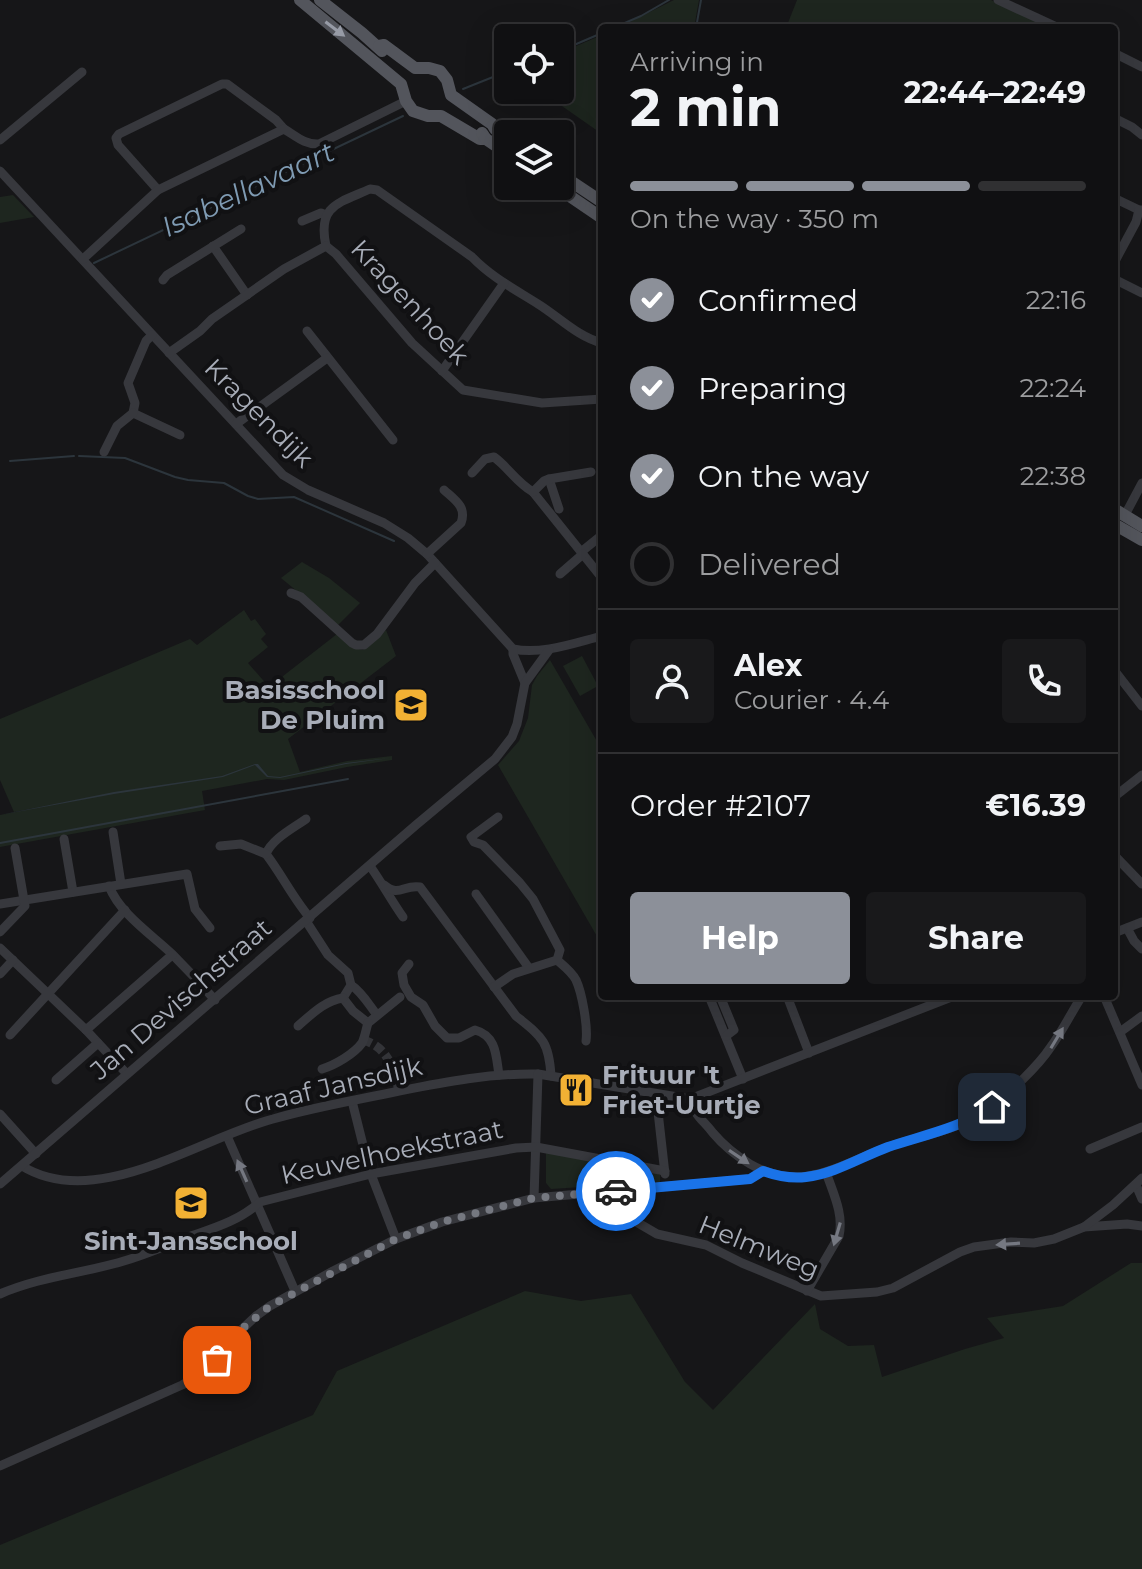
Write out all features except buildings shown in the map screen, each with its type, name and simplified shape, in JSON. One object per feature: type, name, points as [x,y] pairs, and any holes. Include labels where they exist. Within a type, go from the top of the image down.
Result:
[{"type":"main road","points":[[300,0],[401,84],[406,101],[417,113],[441,116],[480,139],[490,134]]},
{"type":"main road","points":[[320,0],[379,46],[413,80],[412,96],[420,107],[433,110],[447,100]]},
{"type":"main road","points":[[379,46],[384,45],[415,68],[440,71],[447,80],[447,100]]},
{"type":"main road","points":[[370,57],[377,58],[413,80]]},
{"type":"main road","points":[[413,80],[425,75],[436,78],[447,100],[483,134],[494,135]]},
{"type":"main road","points":[[490,134],[494,138]]},
{"type":"main road","points":[[574,183],[598,199]]},
{"type":"main road","points":[[574,199],[598,215]]},
{"type":"main road","points":[[1118,523],[1142,526]]},
{"type":"main road","points":[[1118,524],[1142,540]]},
{"type":"street","points":[[998,0],[1050,24]]},
{"type":"street","points":[[1118,55],[1142,67]]},
{"type":"street","points":[[0,140],[82,72]]},
{"type":"street","points":[[158,190],[118,145],[116,138],[227,84],[284,129],[312,145],[406,101]]},
{"type":"street","points":[[1118,120],[1142,135]]},
{"type":"street","points":[[83,259],[158,190],[284,129]]},
{"type":"street","name":"Kragendijk","points":[[0,171],[275,467],[295,483],[396,530],[427,554],[513,649],[525,683]]},
{"type":"street","points":[[326,246],[326,215],[335,205],[370,189],[377,190],[504,283],[588,339],[598,342]]},
{"type":"street","points":[[1118,200],[1141,210],[1118,256]]},
{"type":"street","points":[[302,221],[321,213],[326,215]]},
{"type":"street","points":[[163,280],[241,229]]},
{"type":"street","points":[[213,246],[247,295]]},
{"type":"street","name":"Kragenhoek","points":[[169,353],[284,269],[326,246],[412,343],[467,392],[542,403],[598,399]]},
{"type":"street","points":[[1118,281],[1142,293]]},
{"type":"street","points":[[442,371],[504,283]]},
{"type":"street","points":[[307,331],[393,440]]},
{"type":"street","points":[[104,452],[117,426],[133,413],[135,403],[128,383],[146,341],[152,335]]},
{"type":"street","points":[[236,424],[327,358]]},
{"type":"street","points":[[133,413],[180,435]]},
{"type":"street","points":[[472,473],[485,459],[494,457],[499,460],[512,477],[533,492],[598,573]]},
{"type":"street","points":[[533,492],[549,479],[591,472]]},
{"type":"street","points":[[549,479],[559,509]]},
{"type":"street","points":[[1118,521],[1142,483]]},
{"type":"street","points":[[427,554],[463,518],[463,509],[444,490]]},
{"type":"street","points":[[560,574],[598,539]]},
{"type":"street","points":[[291,593],[301,597],[352,643],[360,646],[377,634],[415,583],[435,563]]},
{"type":"street","points":[[513,649],[549,650],[598,637]]},
{"type":"street","name":"Jan Devischstraat","points":[[22,1166],[495,759],[512,737],[520,716],[525,683],[549,650]]},
{"type":"street","points":[[1118,677],[1142,706]]},
{"type":"street","points":[[1118,794],[1142,775]]},
{"type":"street","points":[[498,817],[471,837],[474,842],[483,845],[533,899],[560,950],[557,960]]},
{"type":"street","points":[[266,854],[271,843],[306,819]]},
{"type":"street","points":[[113,832],[121,884]]},
{"type":"street","points":[[64,839],[73,892]]},
{"type":"street","points":[[220,846],[241,844],[266,854],[279,870],[328,955],[348,973],[351,985],[377,1015]]},
{"type":"street","points":[[0,932],[25,906],[15,848]]},
{"type":"street","points":[[1118,859],[1142,884]]},
{"type":"street","points":[[370,866],[384,885],[394,891],[420,887],[516,1016],[545,1043],[551,1076]]},
{"type":"street","points":[[0,904],[187,874],[195,909],[210,928]]},
{"type":"street","points":[[384,885],[403,917]]},
{"type":"street","points":[[109,886],[114,899],[215,1000]]},
{"type":"street","points":[[476,894],[529,968]]},
{"type":"street","points":[[10,1035],[125,910]]},
{"type":"street","points":[[1118,931],[1142,922]]},
{"type":"street","points":[[1127,928],[1142,949]]},
{"type":"street","points":[[0,948],[127,1074]]},
{"type":"street","points":[[86,1030],[172,955]]},
{"type":"street","points":[[0,974],[13,960]]},
{"type":"street","points":[[494,987],[513,974],[557,960]]},
{"type":"street","points":[[557,960],[577,984],[586,1022],[586,1041]]},
{"type":"street","points":[[405,997],[402,973],[409,964]]},
{"type":"street","points":[[298,1026],[323,1005],[343,998],[351,985]]},
{"type":"street","points":[[322,1069],[334,1065],[360,1046],[368,1023],[405,997]]},
{"type":"street","points":[[405,997],[423,1005],[435,1026],[447,1038],[459,1038],[475,1030],[488,1036],[494,1046],[499,1075]]},
{"type":"street","points":[[343,998],[368,1023]]},
{"type":"street","points":[[711,1000],[743,1079]]},
{"type":"street","points":[[722,1000],[734,1030],[726,1036]]},
{"type":"street","points":[[789,1000],[809,1053]]},
{"type":"street","points":[[944,1000],[690,1099],[693,1111],[721,1143],[763,1171],[792,1178],[814,1176],[977,1117],[1042,1060],[1080,1000]]},
{"type":"street","points":[[1106,1000],[1142,1085]]},
{"type":"street","points":[[1120,1032],[1142,1016]]},
{"type":"street","points":[[56,1080],[98,1043]]},
{"type":"street","points":[[534,1198],[538,1074]]},
{"type":"street","name":"Graaf Jansdijk","points":[[22,1166],[51,1177],[90,1181],[170,1159],[272,1119],[455,1080],[499,1075],[538,1074],[690,1099]]},
{"type":"street","points":[[656,1094],[668,1187]]},
{"type":"street","points":[[352,1101],[371,1174],[396,1239]]},
{"type":"street","points":[[0,1114],[36,1154]]},
{"type":"street","points":[[1090,1149],[1142,1127]]},
{"type":"street","points":[[227,1136],[295,1291]]},
{"type":"street","name":"Keuvelhoekstraat","points":[[0,1294],[36,1281],[141,1256],[214,1230],[260,1202],[371,1174],[536,1147],[665,1171]]},
{"type":"street","points":[[0,1184],[22,1166]]},
{"type":"street","points":[[0,1466],[202,1374],[256,1316],[295,1291],[396,1239],[442,1222],[534,1198],[750,1179],[763,1171]]},
{"type":"street","points":[[807,1291],[841,1229],[840,1214],[826,1172]]},
{"type":"street","points":[[1139,1181],[1142,1199]]},
{"type":"street","points":[[1084,1227],[1139,1181]]},
{"type":"street","name":"Helmweg","points":[[601,1193],[614,1208],[657,1234],[706,1245],[821,1296],[877,1292],[898,1286],[974,1247],[1011,1242],[1034,1243],[1084,1227],[1142,1226]]},
{"type":"shaded area","points":[[674,0],[699,0],[695,24],[626,24]]},
{"type":"shaded area","points":[[797,0],[991,0],[1043,24],[788,24]]},
{"type":"shaded area","points":[[598,37],[598,131],[559,104],[574,104],[574,47]]},
{"type":"shaded area","points":[[13,195],[34,217],[0,223],[0,197]]},
{"type":"shaded area","points":[[302,562],[329,578],[360,603],[338,625],[281,578]]},
{"type":"shaded area","points":[[244,610],[266,634],[261,639],[268,647],[248,663],[269,687],[337,634],[354,648],[363,650],[386,630],[396,656],[288,739],[300,772],[347,761],[392,756],[392,760],[202,791],[205,810],[0,847],[0,815],[99,796],[14,812],[0,780],[0,719],[190,639],[197,645]]},
{"type":"shaded area","points":[[582,656],[598,686],[580,696],[563,666]]},
{"type":"shaded area","points":[[550,660],[598,743],[598,938],[498,765],[519,741],[528,718],[532,685]]},
{"type":"shaded area","points":[[390,758],[280,778],[267,777],[255,765],[223,777],[0,815],[114,792],[222,776],[255,764],[268,776],[280,777],[346,763]]},
{"type":"shaded area","points":[[546,1152],[651,1171],[660,1175],[660,1182],[551,1189],[546,1183]]},
{"type":"shaded area","points":[[1131,1263],[1142,1263],[1142,1569],[0,1569],[0,1545],[313,1415],[337,1371],[525,1291],[581,1301],[631,1294],[685,1382],[713,1410],[815,1304],[820,1329],[848,1346],[874,1345],[882,1377],[1004,1338],[987,1318],[1063,1306]]},
{"type":"waterway","name":"Isabellavaart","points":[[622,24],[669,0]]},
{"type":"waterway","points":[[697,24],[701,0]]},
{"type":"waterway","name":"Isabellavaart","points":[[574,45],[598,35]]},
{"type":"waterway","name":"Isabellavaart","points":[[463,89],[494,77]]},
{"type":"waterway","name":"Isabellavaart","points":[[94,263],[403,116]]},
{"type":"waterway","points":[[10,461],[74,456]]},
{"type":"waterway","points":[[79,456],[125,458],[175,477],[224,483],[258,499],[294,497],[394,541]]},
{"type":"waterway","points":[[0,843],[348,779]]},
{"type":"tunnel","points":[[363,1040],[384,1053],[399,1091]]},
{"type":"way so far","points":[[217,1360],[243,1328],[270,1306],[396,1239],[489,1208],[534,1198],[616,1191]]},
{"type":"place","name":"Basisschool De Pluim","points":[[411,705]]},
{"type":"place","name":"Frituur 't Friet-Uurtje","points":[[576,1090]]},
{"type":"place","name":"Sint-Jansschool","points":[[191,1203]]},
{"type":"route","points":[[616,1191],[750,1179],[763,1171],[781,1177],[814,1176],[959,1125],[992,1107]]}]
